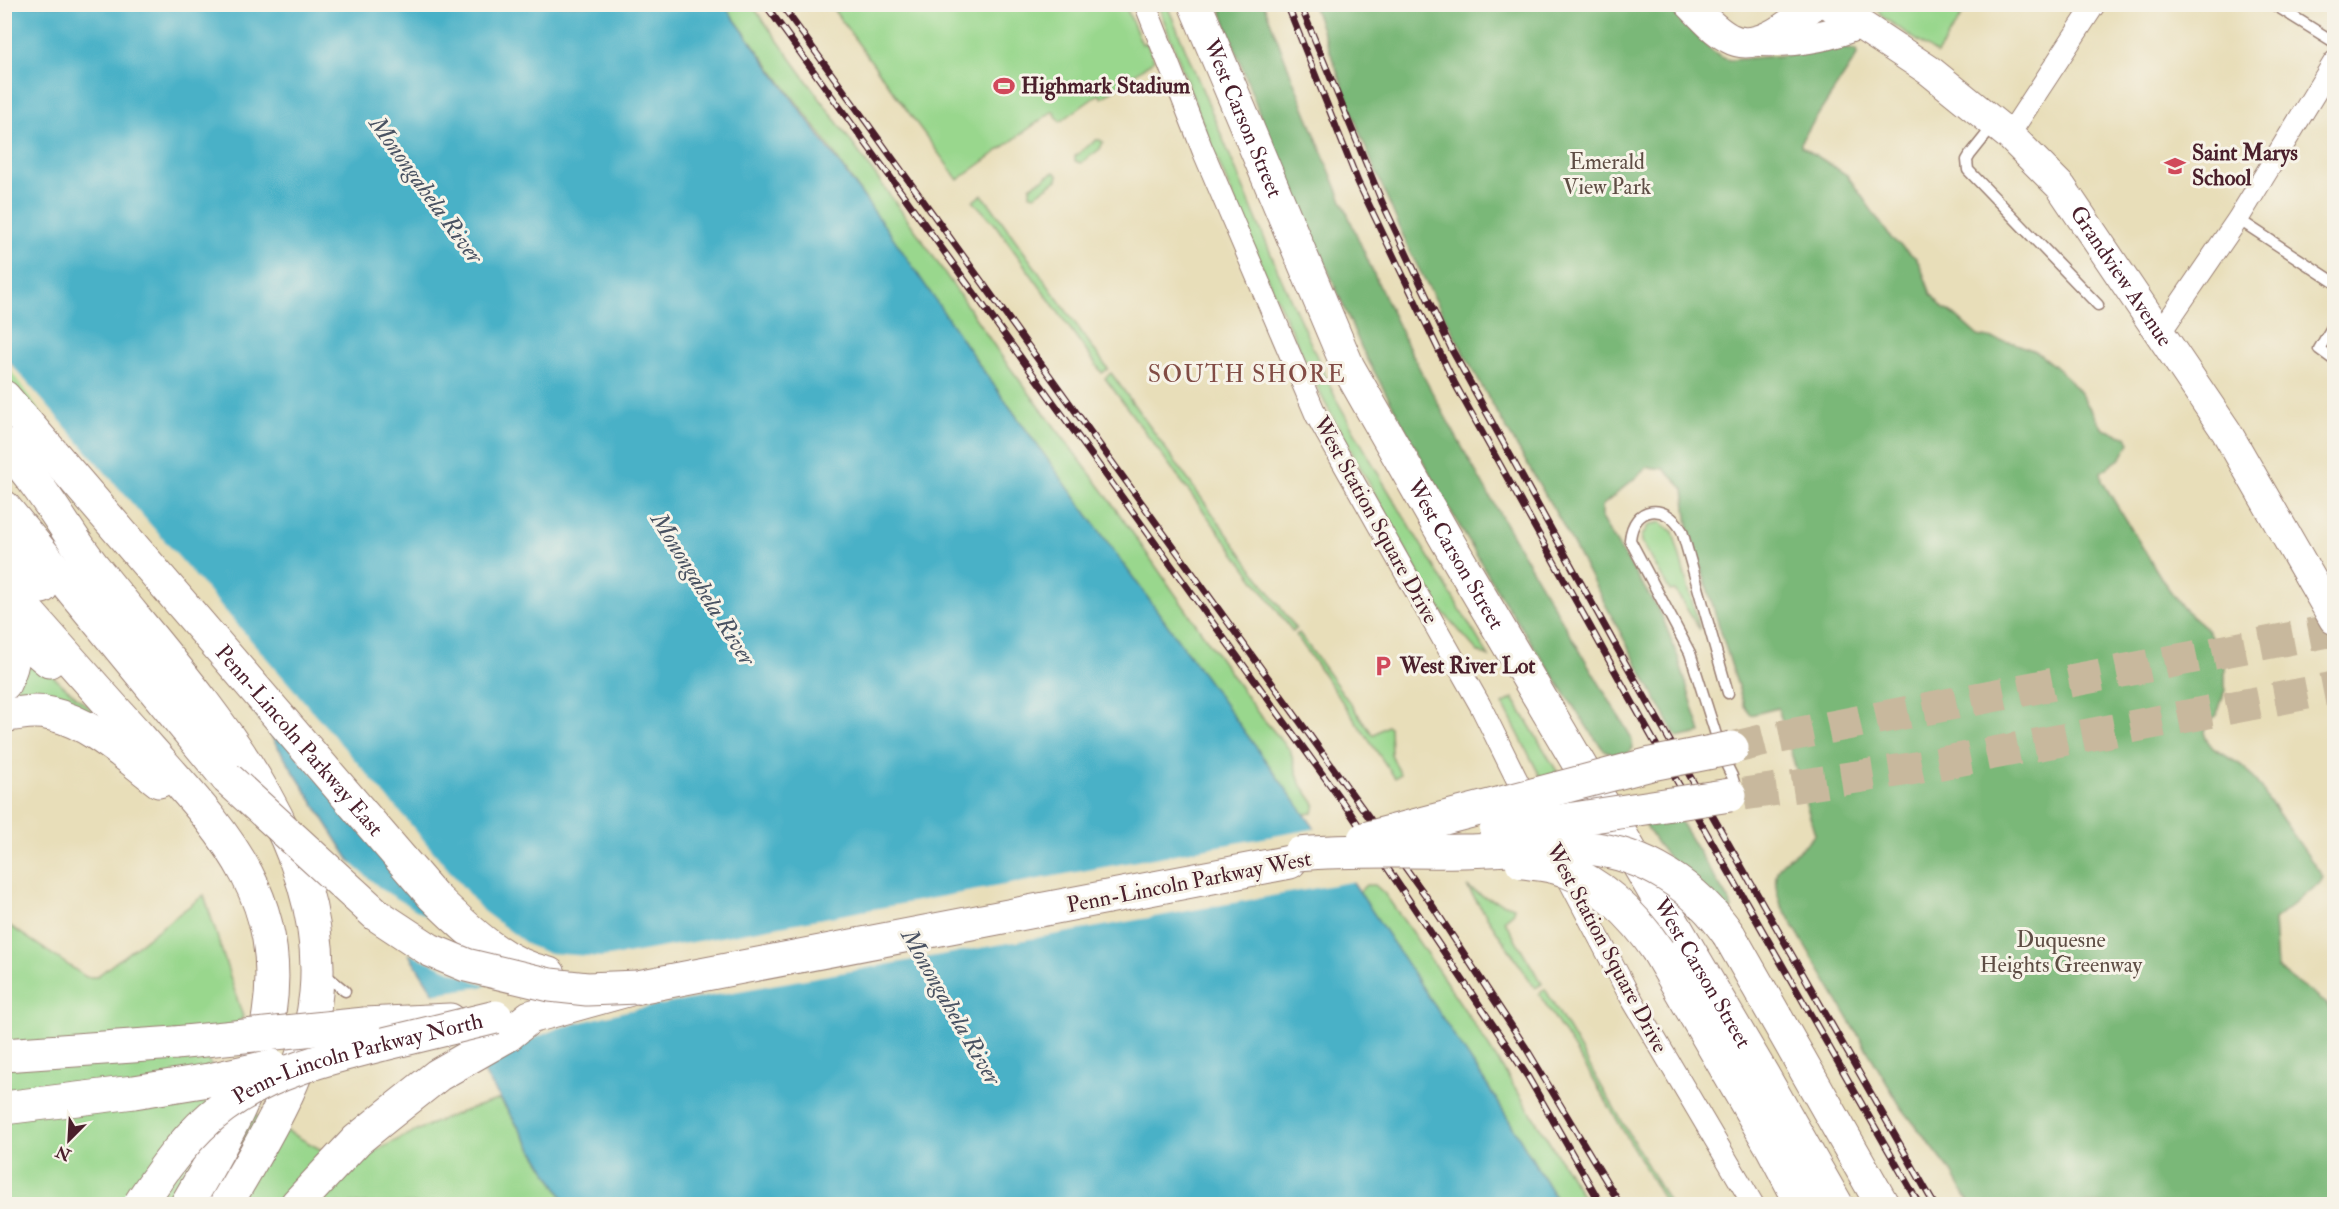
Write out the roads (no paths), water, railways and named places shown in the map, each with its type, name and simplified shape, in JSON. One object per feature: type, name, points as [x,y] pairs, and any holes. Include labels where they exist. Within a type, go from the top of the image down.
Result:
[{"type":"main road","name":"West Carson Street","points":[[1195,4],[1348,367],[1836,1204]]},
{"type":"main road","name":"Penn-Lincoln Parkway East","points":[[4,398],[433,896],[468,928],[505,957],[542,973],[589,980],[646,983]]},
{"type":"main road","points":[[4,446],[35,482],[93,567],[220,724],[274,810],[303,883],[315,939],[317,968],[313,1015],[301,1059],[277,1113],[226,1204]]},
{"type":"main road","points":[[4,473],[93,567]]},
{"type":"main road","points":[[4,507],[227,778]]},
{"type":"main road","points":[[4,544],[102,652],[227,778],[377,915],[430,950],[466,965],[550,985],[587,989],[646,983]]},
{"type":"main road","points":[[4,585],[223,833],[253,885],[262,909],[269,934],[272,988],[264,1039],[234,1118],[187,1204]]},
{"type":"main road","points":[[4,623],[147,747]]},
{"type":"main road","points":[[4,623],[12,641],[14,655],[12,668],[4,684]]},
{"type":"main road","points":[[4,716],[33,712],[50,713],[68,719],[113,747],[174,792],[223,833]]},
{"type":"main road","name":"Penn-Lincoln Parkway West","points":[[1294,858],[1651,764],[1732,748]]},
{"type":"main road","name":"Penn-Lincoln Parkway West","points":[[646,983],[1294,858],[1737,794]]},
{"type":"main road","points":[[1294,858],[1576,847],[1615,853],[1649,865],[1685,887],[1722,926],[1882,1204]]},
{"type":"main road","points":[[1294,858],[1521,862],[1563,869],[1600,891],[1628,914],[1658,951],[1773,1149],[1802,1204]]},
{"type":"main road","name":"Penn-Lincoln Parkway North","points":[[297,1204],[357,1140],[438,1075],[508,1035],[530,1017],[646,983]]},
{"type":"main road","name":"Penn-Lincoln Parkway North","points":[[140,1204],[179,1150],[222,1107],[246,1092],[293,1070],[335,1056],[646,983]]},
{"type":"main road","points":[[14,1052],[175,1044],[330,1027],[496,1017]]},
{"type":"main road","points":[[4,1108],[209,1080],[441,1031],[530,1017]]},
{"type":"street","name":"West Station Square Drive","points":[[1145,4],[1203,151],[1316,415],[1480,705],[1627,992],[1753,1204]]},
{"type":"street","points":[[1690,4],[1728,38],[1739,42],[1784,42],[1838,33],[1858,24]]},
{"type":"street","points":[[1761,41],[1815,4]]},
{"type":"street","name":"Grandview Avenue","points":[[1829,4],[1930,70],[2002,129],[2061,187],[2226,431],[2332,606]]},
{"type":"street","points":[[2002,129],[2095,4]]},
{"type":"street","points":[[2160,333],[2238,219],[2334,62]]},
{"type":"lane","points":[[2273,4],[2334,42]]},
{"type":"lane","points":[[2002,129],[1970,154],[1967,160],[1968,170],[2098,305]]},
{"type":"lane","points":[[2238,219],[2334,282]]},
{"type":"lane","points":[[2334,324],[2319,349],[2334,360]]},
{"type":"lane","points":[[1728,693],[1682,531],[1676,520],[1668,513],[1657,510],[1645,513],[1631,529],[1630,540],[1690,652],[1737,794]]},
{"type":"lane","points":[[317,968],[345,991]]},
{"type":"water","name":"Monongahela River","points":[[4,5],[724,5],[894,239],[980,366],[1347,873],[1498,1102],[1559,1204],[567,1204],[266,728],[5,356]]},
{"type":"tunnel","points":[[1732,748],[2334,630]]},
{"type":"tunnel","points":[[1744,794],[1910,769],[2334,688]]},
{"type":"railway","points":[[765,4],[1349,811],[1528,1077],[1601,1204]]},
{"type":"railway","points":[[781,4],[1428,899],[1526,1048],[1620,1204]]},
{"type":"railway","points":[[1287,4],[1358,182],[1455,384],[1650,734],[1919,1204]]},
{"type":"railway","points":[[1300,4],[1382,202],[1452,350],[1618,650],[1934,1204]]},
{"type":"place","name":"Highmark Stadium","points":[[1004,86]]},
{"type":"place","name":"Saint Marys School","points":[[2175,166]]},
{"type":"place","name":"West River Lot","points":[[1383,666]]},
{"type":"district","name":"SOUTH SHORE","points":[[1247,374]]},
{"type":"park label","name":"Emerald View Park","points":[[1607,174]]},
{"type":"park label","name":"Duquesne Heights Greenway","points":[[2061,952]]}]
